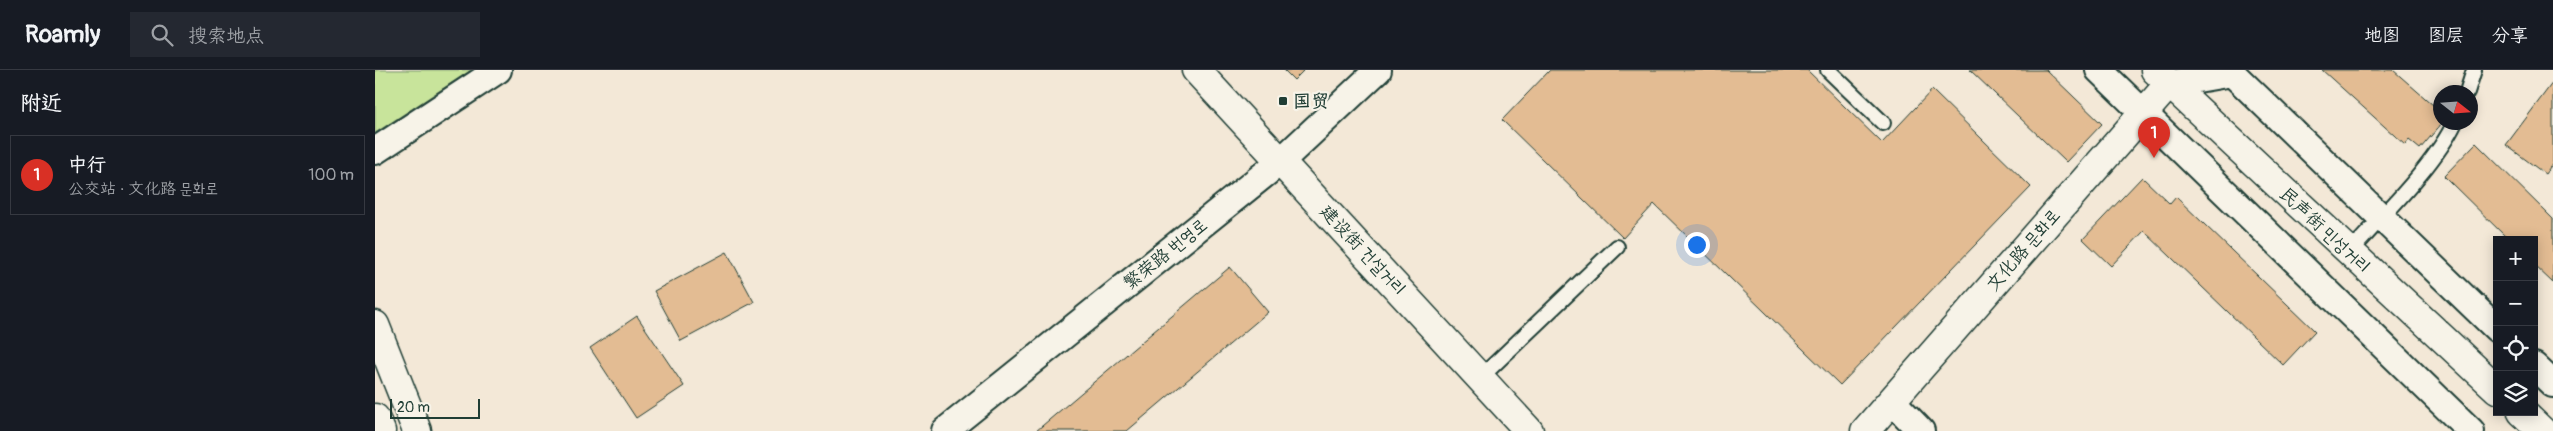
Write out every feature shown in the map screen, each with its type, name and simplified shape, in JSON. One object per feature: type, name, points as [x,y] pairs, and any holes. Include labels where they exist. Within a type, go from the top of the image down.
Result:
[{"type":"street","points":[[375,151],[498,70]]},
{"type":"street","name":"建设街 건설거리","points":[[1196,70],[1529,431]]},
{"type":"street","name":"繁荣路 번영로","points":[[945,431],[1281,161],[1378,70]]},
{"type":"street","points":[[2099,70],[2471,431]]},
{"type":"street","points":[[2168,73],[2232,74],[2494,326]]},
{"type":"street","name":"文化路 문화로","points":[[1865,431],[2143,112],[2168,73]]},
{"type":"street","name":"民声街 민성거리","points":[[2168,73],[2349,252],[2493,385]]},
{"type":"street","points":[[375,325],[417,431]]},
{"type":"street","points":[[2538,370],[2553,384]]},
{"type":"street","points":[[1892,401],[1921,431]]},
{"type":"street","points":[[2526,416],[2542,431]]},
{"type":"street","points":[[375,418],[381,431]]},
{"type":"lane","points":[[1827,70],[1883,123]]},
{"type":"lane","points":[[2469,85],[2474,70]]},
{"type":"lane","points":[[2349,252],[2424,167],[2451,130]]},
{"type":"lane","points":[[1480,378],[1617,247]]},
{"type":"green space","points":[[375,70],[471,70],[375,133]]},
{"type":"building","points":[[1284,70],[1304,70],[1294,80]]},
{"type":"building","points":[[1550,70],[1807,70],[1882,143],[1932,90],[2031,187],[1840,385],[1654,204],[1623,238],[1502,120]]},
{"type":"building","points":[[1970,70],[2046,70],[2102,124],[2066,162]]},
{"type":"building","points":[[2322,70],[2393,70],[2433,105],[2433,130],[2436,130],[2420,149],[2409,140],[2405,145]]},
{"type":"building","points":[[2553,82],[2553,163],[2545,174],[2506,145]]},
{"type":"building","points":[[2476,143],[2553,219],[2553,283],[2538,269],[2538,236],[2505,236],[2444,176]]},
{"type":"building","points":[[2142,177],[2170,204],[2176,197],[2315,331],[2283,365],[2144,231],[2111,266],[2083,239]]},
{"type":"building","points":[[727,252],[754,302],[681,341],[654,291]]},
{"type":"building","points":[[1230,267],[1268,312],[1127,431],[1036,431]]},
{"type":"building","points":[[637,316],[684,386],[636,418],[590,348]]},
{"type":"place","name":"国贸","points":[[1283,101]]},
{"type":"place","name":"中行","points":[[2154,158]]}]
